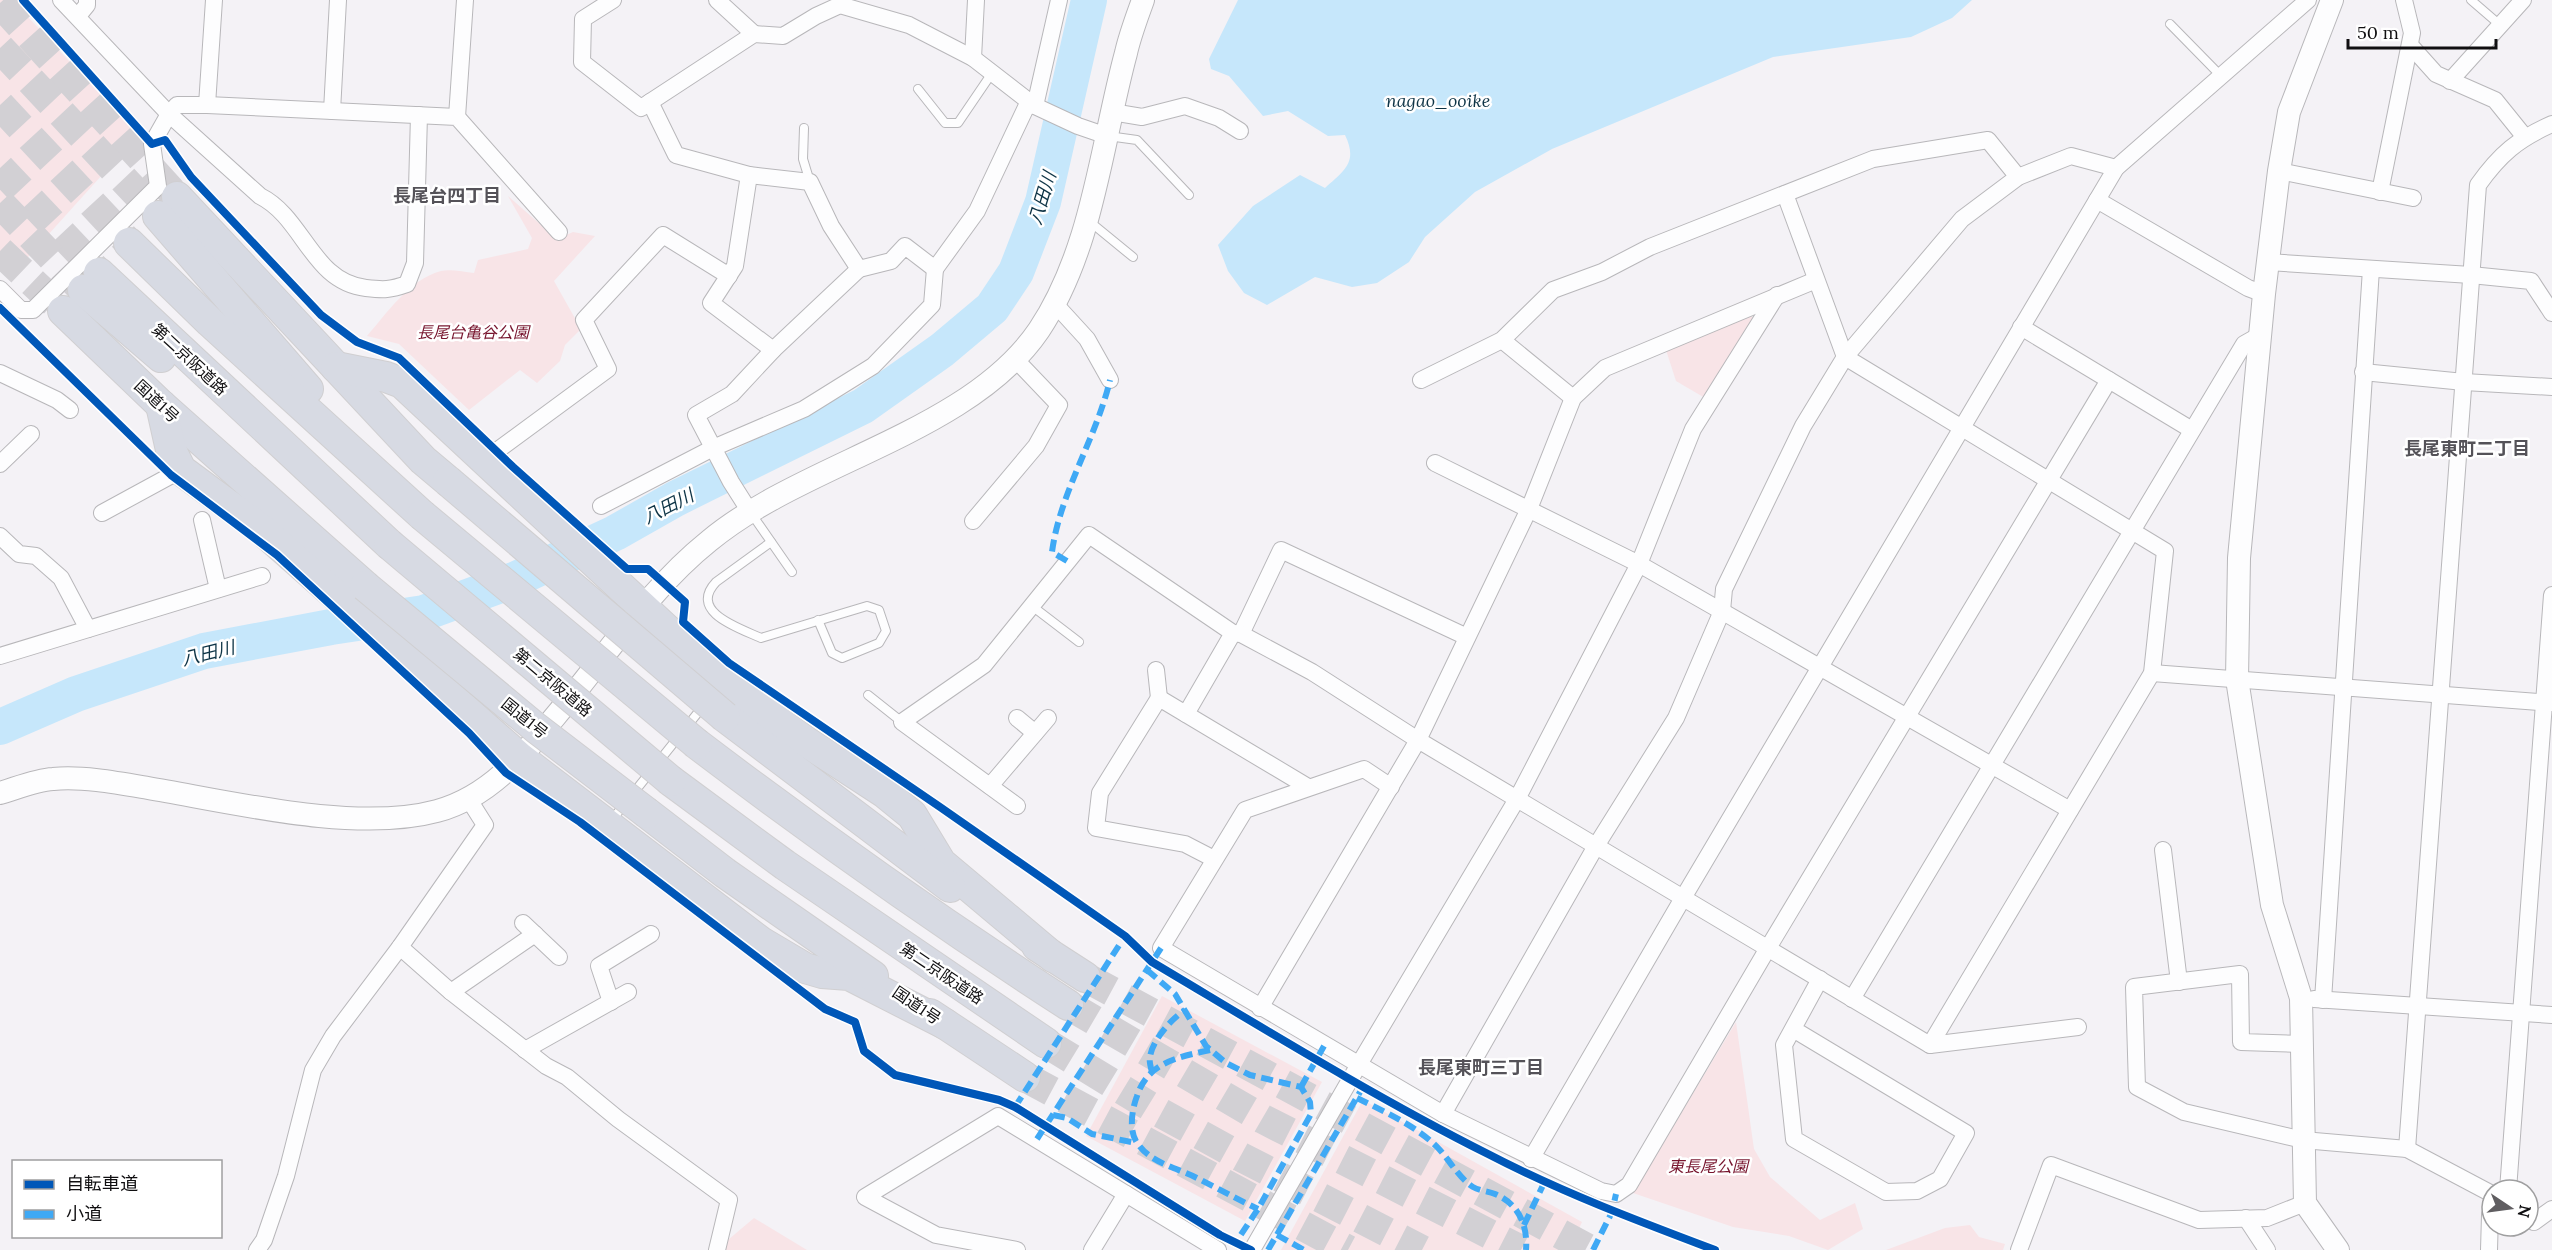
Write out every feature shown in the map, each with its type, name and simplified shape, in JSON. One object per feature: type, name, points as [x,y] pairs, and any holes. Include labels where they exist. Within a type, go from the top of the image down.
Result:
[{"type":"highway","points":[[400,495],[167,207],[336,367],[423,460],[725,717],[942,882],[1085,977]]},
{"type":"highway","points":[[129,243],[210,322],[422,515],[697,744],[818,836],[961,936],[1068,1005]]},
{"type":"highway","name":"第二京阪道路","points":[[91,281],[125,328],[379,535],[671,781],[785,865],[1046,1044]]},
{"type":"highway","name":"国道1号","points":[[63,311],[161,405],[365,586],[536,728],[735,880],[1025,1077]]},
{"type":"highway","points":[[336,367],[386,377],[402,383],[483,461],[618,582],[723,682],[805,741],[885,793],[912,815],[941,863],[1053,957]]},
{"type":"highway","points":[[161,405],[171,450],[181,470],[261,530],[520,758],[762,942],[805,968],[822,973],[849,975],[945,1024]]},
{"type":"street","points":[[61,0],[169,114],[260,196],[275,204],[332,275],[355,287],[388,291],[406,284],[416,263],[419,115]]},
{"type":"street","points":[[78,16],[87,5],[87,0]]},
{"type":"street","points":[[207,105],[214,0]]},
{"type":"street","points":[[332,111],[338,0]]},
{"type":"street","points":[[457,117],[465,0]]},
{"type":"street","points":[[613,0],[582,19],[582,62],[641,108],[754,34],[783,36],[816,16],[840,5],[909,25],[973,58],[1037,106],[1078,126],[1107,136]]},
{"type":"street","points":[[717,0],[754,34]]},
{"type":"street","points":[[973,58],[976,0]]},
{"type":"street","points":[[601,506],[804,409],[873,366],[932,305],[934,269],[977,212],[1037,106],[1059,0]]},
{"type":"street","points":[[0,793],[53,779],[112,782],[309,814],[354,817],[417,815],[440,811],[468,798],[506,773],[645,608],[708,541],[750,512],[930,420],[969,397],[1016,360],[1038,332],[1070,270],[1086,219],[1126,51],[1143,0]]},
{"type":"street","points":[[1531,1159],[2116,168],[2308,0]]},
{"type":"street","points":[[2312,999],[2272,905],[2237,679],[2239,558],[2264,294],[2279,171],[2289,112],[2332,0]]},
{"type":"street","points":[[2380,192],[2412,33],[2404,0]]},
{"type":"street","points":[[2450,81],[2523,0]]},
{"type":"street","points":[[2410,45],[2436,74],[2495,100],[2524,136]]},
{"type":"street","points":[[650,102],[676,155],[749,174],[810,182],[831,226],[859,269]]},
{"type":"street","points":[[0,289],[21,310],[33,310],[158,186],[152,144],[169,114],[177,105],[457,117],[559,232]]},
{"type":"street","points":[[1112,112],[1142,117],[1185,106],[1219,118],[1240,131]]},
{"type":"street","points":[[2407,1149],[2478,185],[2491,166],[2524,136],[2552,124]]},
{"type":"street","points":[[1421,380],[1502,340],[1553,290],[1602,272],[1650,247],[1873,159],[1988,140],[2018,177]]},
{"type":"street","points":[[1443,1114],[1596,846],[1676,718],[1722,611],[1724,589],[1803,426],[1845,357],[1962,219],[2018,177],[2071,156],[2116,168]]},
{"type":"street","points":[[2279,171],[2413,198]]},
{"type":"street","points":[[749,174],[735,266],[711,303],[773,350]]},
{"type":"street","points":[[1785,194],[1845,357],[2165,551],[2152,673],[1930,1045]]},
{"type":"street","points":[[2097,200],[2248,288],[2264,294]]},
{"type":"street","points":[[483,461],[608,369],[584,320],[663,235],[729,276]]},
{"type":"street","points":[[750,512],[731,482],[696,415],[732,394],[773,350],[859,269],[891,261],[905,246],[934,269]]},
{"type":"street","points":[[2268,262],[2531,281],[2552,313]]},
{"type":"street","points":[[2338,1250],[2305,1203],[2301,1044],[2312,999],[2342,687],[2371,268]]},
{"type":"street","points":[[1260,1008],[1418,740],[1529,509],[1573,398],[1605,368],[1816,280]]},
{"type":"street","points":[[1252,1250],[1358,1066],[1517,799],[1639,564],[1693,429],[1777,295]]},
{"type":"street","points":[[1054,304],[1087,339],[1110,380]]},
{"type":"street","points":[[2022,327],[2192,430]]},
{"type":"street","points":[[1852,999],[2244,344],[2260,335]]},
{"type":"street","points":[[1502,340],[1573,398]]},
{"type":"street","points":[[973,521],[1036,446],[1059,405],[1016,360]]},
{"type":"street","points":[[2363,372],[2463,382],[2552,387]]},
{"type":"street","points":[[0,373],[57,400],[70,410]]},
{"type":"street","points":[[1390,787],[1364,769],[1245,810],[1161,948],[1443,1114],[1531,1159],[1601,1191],[1616,1194],[1629,1185],[1768,948],[2109,380]]},
{"type":"street","points":[[0,464],[31,434]]},
{"type":"street","points":[[1435,463],[1639,564],[2070,810]]},
{"type":"street","points":[[102,513],[181,470]]},
{"type":"street","points":[[202,520],[218,589]]},
{"type":"street","points":[[1017,806],[902,722],[984,665],[1089,535],[1237,634],[1312,672],[1418,740],[1930,1045],[2078,1026]]},
{"type":"street","points":[[0,536],[19,554],[36,556],[61,578],[88,629]]},
{"type":"street","points":[[1186,714],[1237,634],[1281,550],[1467,637]]},
{"type":"street","points":[[0,656],[262,576]]},
{"type":"street","points":[[2509,1178],[2521,1013],[2549,703],[2552,595]]},
{"type":"street","points":[[1156,670],[1159,698],[1100,793],[1096,828],[1185,844],[1214,859]]},
{"type":"street","points":[[2152,673],[2549,703]]},
{"type":"street","points":[[1159,698],[1308,787]]},
{"type":"street","points":[[1017,718],[1035,733]]},
{"type":"street","points":[[990,786],[1048,718]]},
{"type":"street","points":[[257,1250],[264,1240],[286,1176],[313,1070],[333,1036],[400,947],[485,825],[468,798]]},
{"type":"street","points":[[2163,850],[2179,982]]},
{"type":"street","points":[[451,992],[529,929],[559,957]]},
{"type":"street","points":[[611,1002],[599,966],[651,934]]},
{"type":"street","points":[[400,947],[451,992],[525,1050],[546,1066],[567,1077],[618,1119],[729,1200],[717,1250]]},
{"type":"street","points":[[2301,1044],[2241,1042],[2240,974],[2133,987],[2137,1087],[2184,1112],[2303,1140],[2407,1149],[2480,1188]]},
{"type":"street","points":[[1793,1029],[1966,1133],[1940,1179],[1917,1191],[1886,1192],[1794,1139],[1784,1045],[1820,979]]},
{"type":"street","points":[[525,1050],[628,992]]},
{"type":"street","points":[[2312,999],[2552,1015]]},
{"type":"street","points":[[1017,1250],[936,1236],[866,1197],[998,1116],[1218,1250]]},
{"type":"street","points":[[2019,1250],[2051,1165],[2199,1220],[2267,1218],[2305,1203]]},
{"type":"street","points":[[1092,1250],[1126,1194]]},
{"type":"street","points":[[2246,1218],[2267,1250]]},
{"type":"lane","points":[[2471,0],[2500,25]]},
{"type":"lane","points":[[2170,24],[2221,76]]},
{"type":"lane","points":[[918,89],[945,123],[958,123],[992,73]]},
{"type":"lane","points":[[804,128],[803,159],[810,182]]},
{"type":"lane","points":[[1107,136],[1137,140],[1189,195]]},
{"type":"lane","points":[[1086,219],[1133,257]]},
{"type":"lane","points":[[750,512],[792,572]]},
{"type":"lane","points":[[771,542],[716,582],[708,596],[709,607],[718,617],[760,638],[818,620],[867,606],[879,610],[886,631],[879,643],[842,658],[832,653],[818,620]]},
{"type":"lane","points":[[1032,606],[1079,642]]},
{"type":"lane","points":[[609,824],[723,682]]},
{"type":"lane","points":[[868,695],[902,722]]},
{"type":"green space","points":[[0,0],[12,0],[138,135],[11,276],[0,266]]},
{"type":"green space","name":"長尾台亀谷公園","points":[[508,196],[557,239],[573,232],[595,236],[554,281],[581,329],[565,345],[560,361],[537,383],[520,370],[469,410],[399,344],[367,336],[409,289],[430,275],[445,270],[474,273],[478,260],[528,249],[532,238]]},
{"type":"green space","points":[[1748,314],[1756,319],[1705,398],[1676,381],[1666,350]]},
{"type":"green space","points":[[1162,996],[1322,1082],[1245,1221],[1086,1136]]},
{"type":"green space","name":"東長尾公園","points":[[1736,1022],[1754,1149],[1770,1177],[1820,1220],[1855,1203],[1863,1229],[1828,1250],[1789,1236],[1733,1227],[1633,1193]]},
{"type":"green space","points":[[1363,1100],[1582,1222],[1569,1250],[1281,1250]]},
{"type":"green space","points":[[754,1218],[807,1250],[716,1250]]},
{"type":"green space","points":[[1970,1225],[1979,1237],[2005,1244],[2003,1250],[1886,1250],[1945,1228]]},
{"type":"water","name":"nagao_ooike","points":[[1238,0],[1972,0],[1952,18],[1911,37],[1773,57],[1552,149],[1475,192],[1425,237],[1409,262],[1377,283],[1352,287],[1315,277],[1267,305],[1244,293],[1228,271],[1218,245],[1253,206],[1300,175],[1325,188],[1344,170],[1350,159],[1350,152],[1345,135],[1328,136],[1288,111],[1263,116],[1229,76],[1211,69],[1209,59]]},
{"type":"waterway","name":"八田川","points":[[0,727],[76,694],[204,651],[331,627],[424,613],[514,580],[615,533],[675,499],[863,406],[942,350],[992,308],[1016,272],[1043,202],[1089,0]]},
{"type":"tunnel","points":[[0,3],[174,194]]},
{"type":"tunnel","points":[[0,48],[158,216]]},
{"type":"tunnel","points":[[0,105],[129,243]]},
{"type":"tunnel","points":[[0,168],[99,273]]},
{"type":"tunnel","points":[[0,203],[83,290]]},
{"type":"tunnel","points":[[0,251],[63,311]]},
{"type":"tunnel","points":[[1085,977],[1590,1250]]},
{"type":"tunnel","points":[[1068,1005],[1263,1119],[1521,1250]]},
{"type":"tunnel","points":[[1046,1043],[1159,1112],[1422,1250]]},
{"type":"tunnel","points":[[1025,1077],[1348,1250]]},
{"type":"marked path","points":[[1067,561],[1052,552],[1056,530],[1062,508],[1104,402],[1110,380]]},
{"type":"marked path","points":[[1015,1107],[1125,936]]},
{"type":"marked path","points":[[1037,1139],[1161,948]]},
{"type":"marked path","points":[[1147,970],[1175,994],[1206,1046],[1226,1063],[1250,1075],[1301,1087],[1310,1102],[1311,1114],[1258,1209],[1236,1242]]},
{"type":"marked path","points":[[1152,1072],[1150,1059],[1154,1044],[1168,1025],[1185,1010]]},
{"type":"marked path","points":[[1301,1087],[1324,1046]]},
{"type":"marked path","points":[[1210,1050],[1166,1063],[1149,1075],[1135,1101],[1132,1114],[1133,1133],[1143,1151],[1150,1156],[1258,1209]]},
{"type":"marked path","points":[[1268,1250],[1360,1092]]},
{"type":"marked path","points":[[1357,1098],[1421,1133],[1439,1149],[1473,1187],[1495,1194],[1510,1204],[1523,1224],[1526,1250]]},
{"type":"marked path","points":[[1053,1115],[1067,1118],[1092,1134],[1136,1143]]},
{"type":"marked path","points":[[1524,1225],[1545,1181]]},
{"type":"marked path","points":[[1593,1250],[1612,1212],[1616,1194]]},
{"type":"marked path","points":[[1277,1235],[1304,1250]]},
{"type":"cycle path","points":[[23,0],[152,144],[165,140],[191,177],[321,315],[357,342],[399,358],[513,467],[627,569],[648,569],[685,602],[683,622],[729,663],[1125,936],[1152,962],[1235,1012],[1403,1109],[1516,1168],[1600,1205],[1715,1250]]},
{"type":"cycle path","points":[[0,308],[171,475],[277,555],[469,733],[506,773],[580,822],[825,1009],[855,1022],[864,1051],[895,1075],[999,1100],[1015,1107],[1220,1235],[1251,1250]]},
{"type":"district","name":"長尾台四丁目","points":[[447,195]]},
{"type":"district","name":"長尾東町二丁目","points":[[2467,448]]},
{"type":"district","name":"長尾東町三丁目","points":[[1481,1067]]}]
